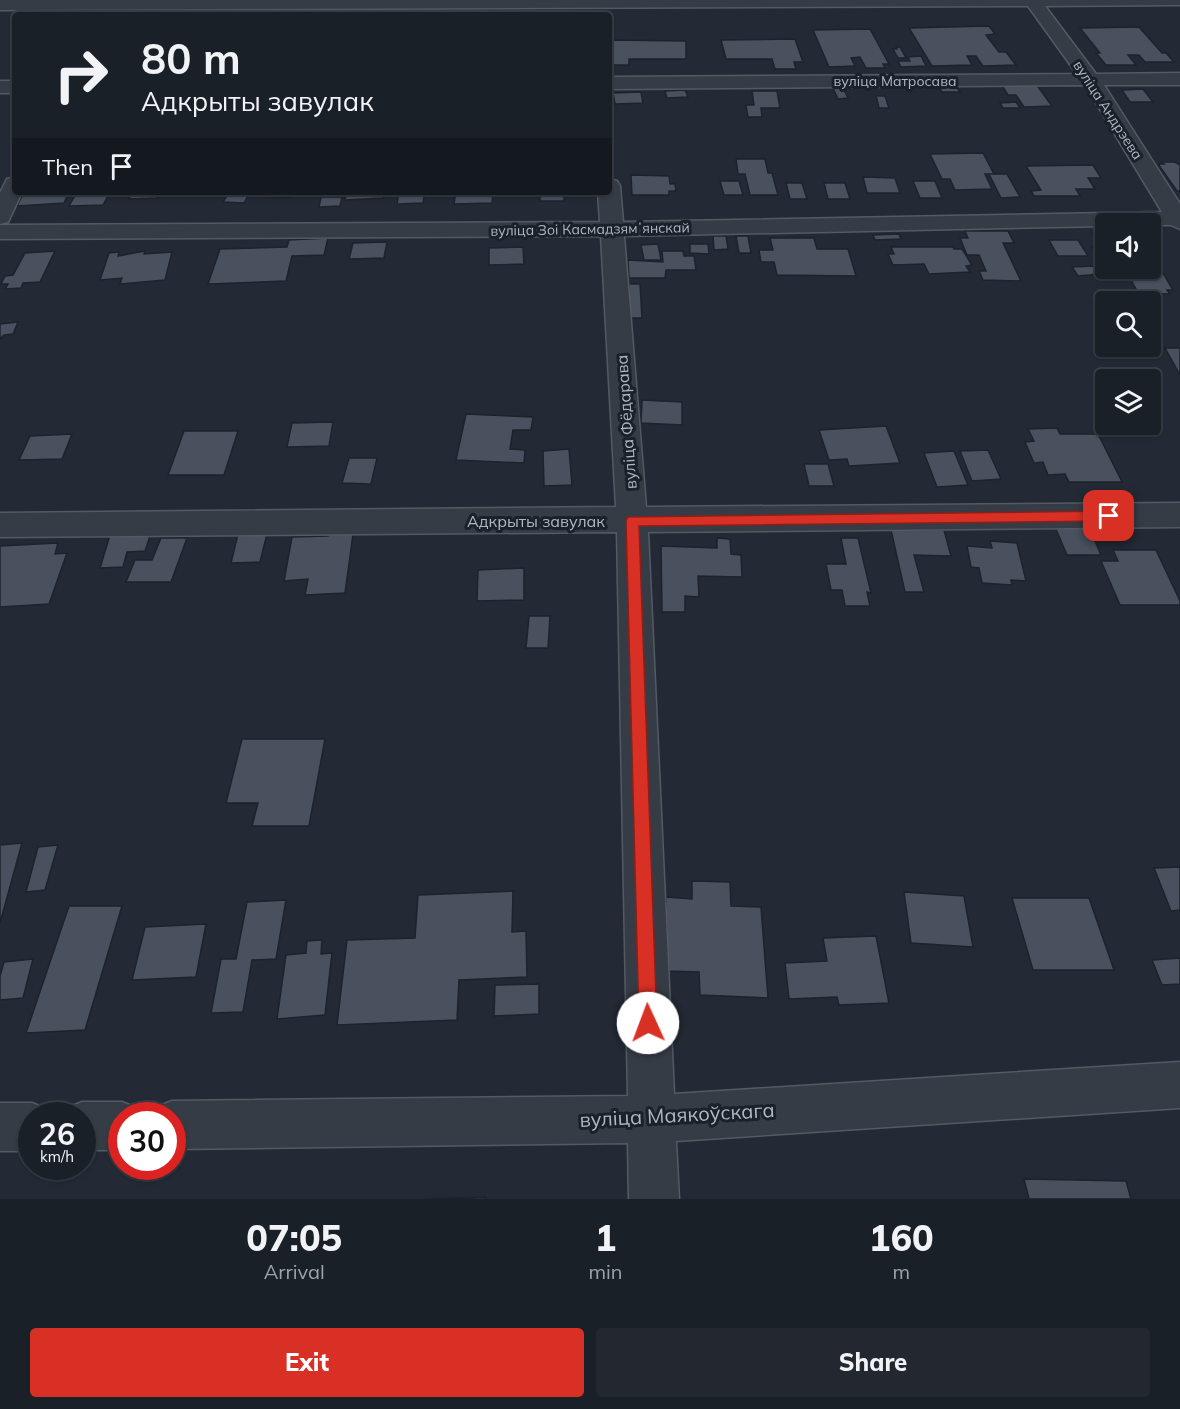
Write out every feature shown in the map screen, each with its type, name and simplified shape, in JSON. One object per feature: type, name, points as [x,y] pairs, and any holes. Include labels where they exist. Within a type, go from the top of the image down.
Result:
[{"type":"street","points":[[0,5],[98,10],[610,8],[918,1],[1180,0]]},
{"type":"street","name":"вуліца Андрэева","points":[[1033,1],[1091,80],[1179,219]]},
{"type":"street","name":"вуліца Матросава","points":[[612,83],[1180,79]]},
{"type":"street","points":[[0,217],[12,191]]},
{"type":"street","name":"вуліца Фёдарава","points":[[610,195],[632,521],[654,1199]]},
{"type":"street","name":"вуліца Зоі Касмадзямʼянскай","points":[[0,231],[614,230],[1179,219]]},
{"type":"street","name":"Адкрыты завулак","points":[[0,525],[1180,515]]},
{"type":"street","name":"вуліца Маякоўскага","points":[[186,1125],[651,1119],[1180,1084]]},
{"type":"street","points":[[0,1127],[18,1127]]},
{"type":"building","points":[[538,10],[601,11],[601,12],[538,12]]},
{"type":"building","points":[[989,26],[995,34],[986,35],[999,52],[1006,52],[1016,65],[983,66],[976,56],[967,56],[972,65],[932,66],[909,28]]},
{"type":"building","points":[[1139,27],[1162,53],[1166,53],[1174,62],[1145,62],[1139,55],[1128,55],[1136,65],[1106,65],[1096,53],[1100,53],[1080,28]]},
{"type":"building","points":[[870,29],[889,64],[883,64],[885,68],[866,68],[860,57],[851,58],[855,66],[829,67],[813,30]]},
{"type":"building","points":[[795,39],[803,62],[794,62],[796,69],[775,69],[772,59],[726,59],[721,40]]},
{"type":"building","points":[[612,40],[686,41],[686,59],[629,59],[629,65],[612,65]]},
{"type":"building","points":[[896,47],[900,47],[906,58],[898,58],[893,49],[897,49]]},
{"type":"building","points":[[921,56],[926,66],[901,67],[898,61],[910,61],[908,57]]},
{"type":"building","points":[[953,82],[960,92],[942,92],[936,83]]},
{"type":"building","points":[[1001,84],[1036,84],[1052,106],[1024,107],[1016,95],[1008,95]]},
{"type":"building","points":[[832,86],[842,86],[848,98],[838,99]]},
{"type":"building","points":[[1143,89],[1153,102],[1130,102],[1122,90]]},
{"type":"building","points":[[685,90],[688,97],[667,98],[665,91]]},
{"type":"building","points":[[752,91],[777,91],[780,108],[761,108],[762,117],[748,117],[746,105],[754,105]]},
{"type":"building","points":[[641,92],[643,103],[615,104],[613,93]]},
{"type":"building","points":[[876,96],[885,96],[889,108],[879,108]]},
{"type":"building","points":[[1016,102],[1020,108],[1003,108],[1000,103]]},
{"type":"building","points":[[983,153],[994,174],[985,174],[992,189],[955,190],[950,179],[942,179],[930,154]]},
{"type":"building","points":[[736,159],[765,159],[768,173],[772,173],[778,195],[750,195],[745,174],[738,174]]},
{"type":"building","points":[[1162,162],[1175,162],[1180,165],[1180,191],[1177,191],[1158,164],[1164,164]]},
{"type":"building","points":[[1093,165],[1101,178],[1088,178],[1095,189],[1076,189],[1080,196],[1034,196],[1031,191],[1041,190],[1026,166]]},
{"type":"building","points":[[989,174],[1007,174],[1020,197],[1001,198]]},
{"type":"building","points":[[631,175],[669,176],[670,184],[675,184],[676,191],[669,191],[669,195],[632,195]]},
{"type":"building","points":[[863,177],[895,178],[900,193],[867,193]]},
{"type":"building","points":[[720,181],[739,181],[743,195],[724,195]]},
{"type":"building","points":[[913,181],[935,181],[942,198],[920,198]]},
{"type":"building","points":[[786,183],[802,183],[807,199],[790,199]]},
{"type":"building","points":[[824,183],[845,183],[850,199],[828,199]]},
{"type":"building","points":[[68,195],[64,203],[17,206],[22,196]]},
{"type":"building","points":[[75,195],[108,195],[103,205],[69,206]]},
{"type":"building","points":[[131,195],[158,195],[157,198],[129,199]]},
{"type":"building","points":[[227,195],[248,195],[244,203],[223,202]]},
{"type":"building","points":[[266,195],[292,195],[292,197],[266,198]]},
{"type":"building","points":[[346,195],[384,195],[383,198],[345,200]]},
{"type":"building","points":[[398,195],[439,195],[424,196],[423,203],[397,204]]},
{"type":"building","points":[[456,195],[493,195],[492,203],[454,204]]},
{"type":"building","points":[[564,195],[564,201],[540,201],[540,196],[504,196]]},
{"type":"building","points":[[321,197],[342,197],[340,206],[319,207]]},
{"type":"building","points":[[965,231],[1008,231],[1014,243],[1003,243],[1021,281],[983,280],[979,271],[986,271],[979,255],[967,255],[960,238],[968,238]]},
{"type":"building","points":[[899,234],[901,239],[875,240],[873,235]]},
{"type":"building","points":[[713,236],[726,236],[728,249],[714,250]]},
{"type":"building","points":[[736,236],[748,236],[751,253],[739,253]]},
{"type":"building","points":[[328,238],[324,255],[292,256],[286,281],[208,284],[220,249],[287,247],[289,240]]},
{"type":"building","points":[[770,238],[814,238],[817,249],[848,249],[856,276],[777,275],[774,262],[761,262],[759,250],[773,250]]},
{"type":"building","points":[[1049,240],[1078,240],[1088,256],[1058,256]]},
{"type":"building","points":[[387,242],[384,258],[349,259],[353,243]]},
{"type":"building","points":[[658,244],[661,260],[644,260],[641,245]]},
{"type":"building","points":[[690,244],[708,244],[709,254],[690,253]]},
{"type":"building","points":[[523,247],[524,264],[489,265],[489,248]]},
{"type":"building","points":[[891,247],[962,249],[972,265],[966,266],[970,272],[929,274],[924,264],[893,265],[888,254],[894,254]]},
{"type":"building","points":[[55,251],[40,282],[23,283],[21,288],[5,289],[8,284],[1,284],[5,276],[13,275],[25,253]]},
{"type":"building","points":[[145,251],[144,254],[172,252],[165,280],[120,284],[122,278],[100,280],[109,253],[119,252],[118,256]]},
{"type":"building","points":[[662,251],[683,251],[684,256],[694,256],[696,270],[666,270],[665,278],[629,278],[628,260],[663,262]]},
{"type":"building","points":[[1094,266],[1095,274],[1078,276],[1072,267]]},
{"type":"building","points":[[1161,270],[1173,290],[1167,290],[1170,294],[1161,294],[1161,291],[1137,291],[1131,279],[1161,279]]},
{"type":"building","points":[[629,284],[640,284],[642,318],[627,318]]},
{"type":"building","points":[[18,322],[13,334],[4,335],[0,339],[0,324]]},
{"type":"building","points":[[1165,348],[1180,348],[1180,375]]},
{"type":"building","points":[[642,400],[682,402],[682,425],[641,423]]},
{"type":"building","points":[[466,414],[533,417],[531,430],[513,430],[510,449],[525,450],[524,463],[456,460]]},
{"type":"building","points":[[333,422],[329,446],[287,447],[292,423]]},
{"type":"building","points":[[886,426],[900,463],[849,466],[847,459],[829,460],[819,430]]},
{"type":"building","points":[[1057,428],[1060,434],[1098,435],[1122,482],[1069,482],[1065,474],[1048,475],[1043,462],[1034,463],[1025,442],[1034,441],[1028,429]]},
{"type":"building","points":[[184,431],[238,431],[224,475],[168,475]]},
{"type":"building","points":[[72,434],[62,459],[19,460],[30,436]]},
{"type":"building","points":[[569,449],[572,485],[544,486],[543,451]]},
{"type":"building","points":[[988,450],[1001,479],[972,481],[960,451]]},
{"type":"building","points":[[954,451],[968,485],[937,487],[924,453]]},
{"type":"building","points":[[349,458],[377,458],[371,484],[342,483]]},
{"type":"building","points":[[804,464],[828,464],[834,486],[809,486]]},
{"type":"building","points":[[354,527],[345,593],[305,595],[308,579],[284,581],[292,537],[328,536],[330,528]]},
{"type":"building","points":[[1055,527],[1089,527],[1101,555],[1067,555]]},
{"type":"building","points":[[891,530],[944,530],[951,556],[914,555],[924,592],[905,592]]},
{"type":"building","points":[[151,533],[145,551],[127,552],[123,567],[100,568],[110,535]]},
{"type":"building","points":[[238,534],[267,534],[260,562],[231,563]]},
{"type":"building","points":[[161,538],[187,538],[171,582],[126,582],[135,560],[152,560]]},
{"type":"building","points":[[717,538],[730,539],[731,554],[741,555],[742,577],[698,576],[699,597],[685,596],[685,612],[662,612],[661,546],[717,548]]},
{"type":"building","points":[[841,538],[858,538],[871,593],[867,592],[870,606],[845,606],[842,590],[831,590],[826,564],[846,564]]},
{"type":"building","points":[[990,541],[1017,543],[1026,581],[1011,580],[1012,585],[982,583],[979,568],[971,567],[967,546],[992,548]]},
{"type":"building","points":[[58,543],[55,554],[67,553],[49,604],[0,607],[0,546]]},
{"type":"building","points":[[1113,550],[1156,550],[1180,605],[1120,605],[1101,561],[1118,561]]},
{"type":"building","points":[[524,568],[524,600],[477,601],[478,570]]},
{"type":"building","points":[[529,616],[550,616],[548,648],[526,648]]},
{"type":"building","points":[[242,739],[325,739],[309,826],[252,826],[258,803],[226,803]]},
{"type":"building","points":[[22,843],[0,923],[0,845]]},
{"type":"building","points":[[58,845],[45,890],[26,892],[38,847]]},
{"type":"building","points":[[1180,867],[1180,910],[1171,911],[1154,868]]},
{"type":"building","points":[[692,881],[730,882],[731,906],[761,907],[768,998],[700,995],[699,972],[667,971],[666,897],[692,899]]},
{"type":"building","points":[[513,891],[512,932],[526,931],[527,977],[459,980],[457,1020],[337,1025],[347,940],[415,938],[418,895]]},
{"type":"building","points":[[904,892],[964,896],[973,947],[911,943]]},
{"type":"building","points":[[1012,898],[1089,898],[1114,970],[1033,970]]},
{"type":"building","points":[[286,900],[276,959],[252,960],[243,1012],[211,1013],[221,959],[236,959],[247,902]]},
{"type":"building","points":[[69,906],[122,906],[85,1030],[26,1033]]},
{"type":"building","points":[[206,924],[196,977],[132,980],[145,927]]},
{"type":"building","points":[[876,936],[889,1003],[839,1005],[837,997],[789,999],[785,963],[827,961],[823,938]]},
{"type":"building","points":[[322,940],[321,954],[332,953],[325,1015],[277,1019],[286,955],[306,953],[307,941]]},
{"type":"building","points":[[1180,958],[1180,984],[1162,985],[1152,960]]},
{"type":"building","points":[[33,959],[23,998],[0,1000],[0,976],[4,962]]},
{"type":"building","points":[[539,984],[539,1014],[494,1016],[495,985]]},
{"type":"building","points":[[1024,1179],[1126,1181],[1131,1199],[1029,1199]]},
{"type":"building","points":[[486,1197],[486,1199],[424,1199]]},
{"type":"route","points":[[648,1023],[632,521],[1109,516]]}]
